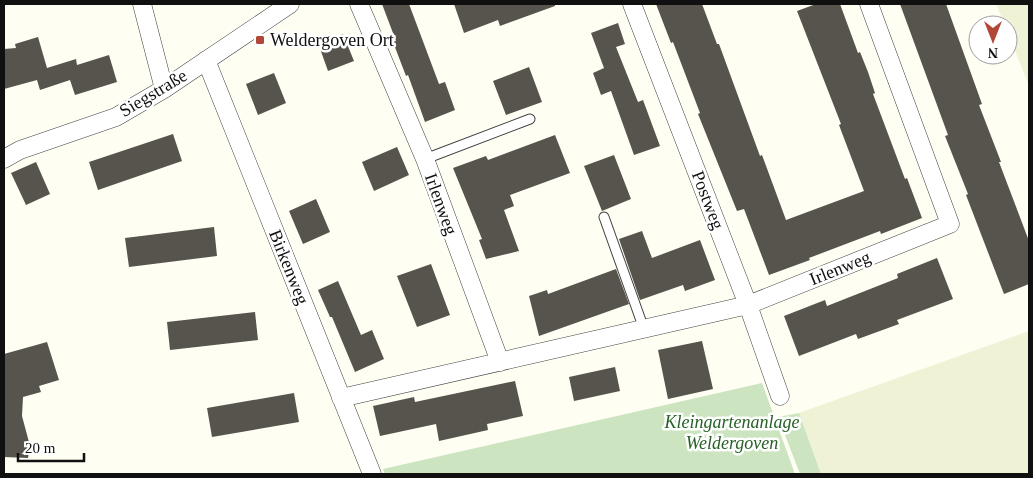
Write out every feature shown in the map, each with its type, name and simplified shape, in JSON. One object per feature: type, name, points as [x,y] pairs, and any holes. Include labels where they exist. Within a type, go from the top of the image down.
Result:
[{"type":"street","points":[[142,4],[164,89]]},
{"type":"street","name":"Siegstraße","points":[[4,159],[20,150],[116,117],[164,89],[290,4]]},
{"type":"street","points":[[358,4],[425,159]]},
{"type":"street","name":"Postweg","points":[[632,4],[748,305],[780,396]]},
{"type":"street","name":"Irlenweg","points":[[341,398],[748,305],[950,224],[869,4]]},
{"type":"street","name":"Birkenweg","points":[[206,60],[372,474]]},
{"type":"street","name":"Irlenweg","points":[[425,159],[500,362]]},
{"type":"lane","points":[[425,159],[530,119]]},
{"type":"lane","points":[[604,217],[644,329]]},
{"type":"green space","points":[[996,4],[1029,4],[1029,86],[1018,58],[1018,15],[1001,15]]},
{"type":"green space","points":[[1029,331],[1029,474],[821,474],[799,413]]},
{"type":"green space","name":"Kleingartenanlage Weldergoven","points":[[762,383],[795,474],[385,474],[383,469]]},
{"type":"green space","points":[[799,413],[821,474],[800,474],[778,417]]},
{"type":"building","points":[[382,4],[409,4],[439,84],[445,82],[455,110],[425,122],[408,75],[406,76],[393,42],[396,41]]},
{"type":"building","points":[[454,4],[555,4],[555,6],[500,26],[498,20],[464,33]]},
{"type":"building","points":[[656,4],[702,4],[786,220],[864,191],[839,125],[841,124],[797,11],[816,4],[840,4],[858,53],[860,52],[868,72],[875,93],[873,94],[905,179],[907,178],[922,218],[881,234],[880,231],[769,275],[744,209],[737,211],[698,114],[700,113],[673,42],[671,43]]},
{"type":"building","points":[[900,4],[946,4],[982,104],[979,105],[1029,241],[1029,284],[1004,294],[966,195],[968,194],[945,136],[948,135]]},
{"type":"building","points":[[618,23],[625,44],[616,47],[638,102],[643,100],[660,146],[634,155],[611,91],[601,95],[593,73],[604,68],[591,33]]},
{"type":"building","points":[[343,34],[354,61],[328,71],[318,43]]},
{"type":"building","points":[[38,37],[47,68],[76,59],[77,65],[109,55],[117,82],[75,95],[70,80],[40,90],[37,80],[4,89],[4,49],[16,48],[15,44]]},
{"type":"building","points":[[529,67],[542,102],[506,115],[493,81]]},
{"type":"building","points":[[274,73],[286,103],[258,115],[246,84]]},
{"type":"building","points":[[173,134],[182,161],[98,190],[89,162]]},
{"type":"building","points":[[555,135],[570,173],[510,195],[514,206],[504,210],[519,251],[486,259],[479,240],[482,239],[453,168],[486,156],[488,160]]},
{"type":"building","points":[[397,147],[409,175],[374,191],[362,162]]},
{"type":"building","points":[[614,155],[631,199],[602,211],[584,166]]},
{"type":"building","points":[[36,162],[50,194],[26,205],[11,173]]},
{"type":"building","points":[[316,199],[330,232],[303,244],[289,211]]},
{"type":"building","points":[[214,227],[217,256],[129,267],[125,238]]},
{"type":"building","points":[[642,231],[652,258],[700,240],[715,280],[685,291],[683,285],[640,300],[619,239]]},
{"type":"building","points":[[937,258],[953,299],[897,320],[899,324],[858,339],[856,334],[799,356],[784,316],[825,300],[827,306],[898,278],[897,274]]},
{"type":"building","points":[[431,264],[450,315],[417,327],[397,276]]},
{"type":"building","points":[[616,269],[629,304],[539,336],[529,296],[547,290],[548,294]]},
{"type":"building","points":[[338,281],[361,335],[372,330],[384,359],[355,372],[332,317],[330,317],[318,290]]},
{"type":"building","points":[[255,312],[258,340],[170,350],[167,322]]},
{"type":"building","points":[[702,341],[713,389],[668,399],[658,350]]},
{"type":"building","points":[[47,342],[59,380],[39,386],[41,392],[23,397],[22,416],[30,446],[28,458],[4,457],[4,354]]},
{"type":"building","points":[[615,367],[620,391],[574,401],[569,377]]},
{"type":"building","points":[[515,381],[523,416],[487,424],[488,430],[439,441],[436,424],[380,436],[373,406],[414,397],[415,402]]},
{"type":"building","points":[[294,393],[299,422],[212,437],[207,408]]},
{"type":"place","name":"Weldergoven Ort","points":[[260,40]]}]
